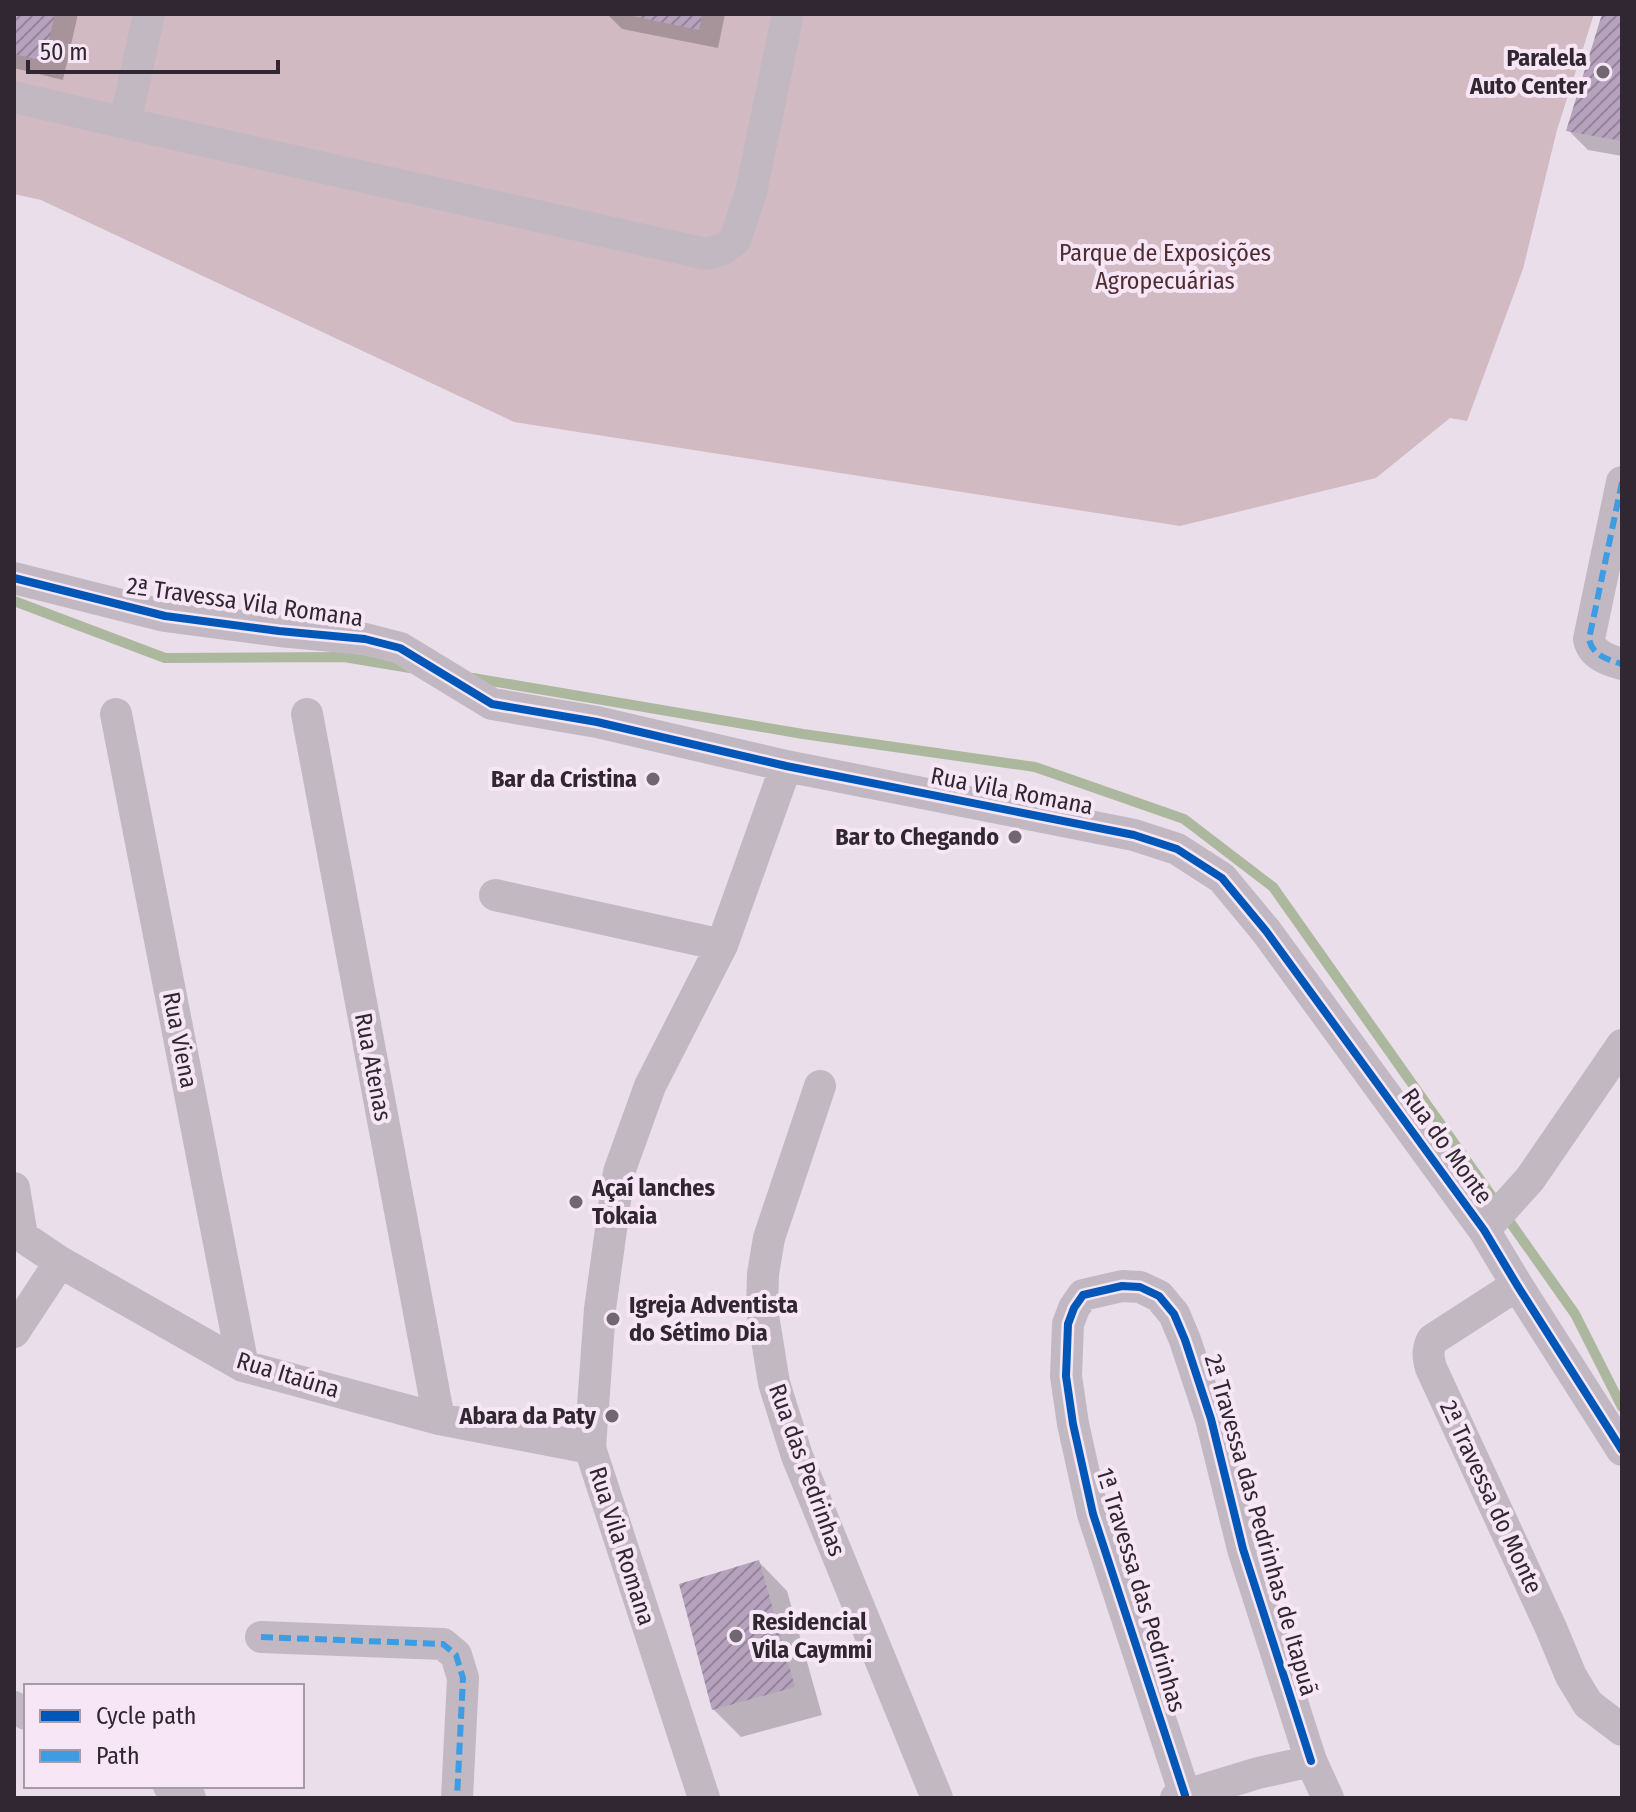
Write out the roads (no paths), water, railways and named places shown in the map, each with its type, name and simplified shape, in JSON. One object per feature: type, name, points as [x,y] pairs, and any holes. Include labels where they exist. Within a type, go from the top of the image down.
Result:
[{"type":"street","points":[[125,123],[149,14]]},
{"type":"street","points":[[14,97],[706,254],[723,249],[735,240],[751,192],[788,14]]},
{"type":"street","points":[[1622,482],[1589,639],[1598,654],[1622,664]]},
{"type":"street","name":"2ª Travessa Vila Romana","points":[[14,578],[165,616],[365,639],[400,648],[492,704],[597,722],[786,766]]},
{"type":"street","name":"Rua Viena","points":[[116,714],[243,1366]]},
{"type":"street","name":"Rua Atenas","points":[[307,714],[439,1419]]},
{"type":"street","name":"Rua Vila Romana","points":[[704,1798],[590,1448],[600,1309],[619,1172],[650,1086],[722,945],[786,766],[1134,835],[1177,849],[1222,878]]},
{"type":"street","name":"Rua do Monte","points":[[1222,878],[1492,1221],[1517,1285],[1622,1450]]},
{"type":"street","points":[[495,895],[722,945]]},
{"type":"street","points":[[1492,1221],[1523,1186],[1622,1045]]},
{"type":"street","name":"Rua das Pedrinhas","points":[[820,1086],[769,1238],[763,1274],[762,1309],[774,1383],[797,1456],[937,1798]]},
{"type":"street","points":[[14,1188],[18,1233]]},
{"type":"street","name":"Rua Itaúna","points":[[18,1233],[60,1262],[243,1366],[439,1419],[590,1448]]},
{"type":"street","points":[[14,1332],[60,1262]]},
{"type":"street","name":"2ª Travessa do Monte","points":[[1517,1285],[1432,1340],[1427,1357],[1571,1676],[1588,1704],[1622,1730]]},
{"type":"street","name":"2ª Travessa das Pedrinhas de Itapuã","points":[[1122,1286],[1140,1287],[1159,1296],[1174,1314],[1185,1340],[1211,1419],[1243,1549],[1311,1761],[1328,1798]]},
{"type":"street","name":"1ª Travessa das Pedrinhas","points":[[1122,1286],[1083,1295],[1074,1308],[1068,1324],[1066,1376],[1093,1514],[1180,1796]]},
{"type":"street","points":[[261,1637],[443,1644],[456,1655],[463,1678],[457,1798]]},
{"type":"street","points":[[1180,1796],[1311,1761]]},
{"type":"street","points":[[172,1788],[190,1798]]},
{"type":"waterway","points":[[14,601],[165,658],[344,657],[410,668]]},
{"type":"waterway","points":[[473,678],[803,734],[1035,767],[1184,819],[1273,887],[1575,1314],[1622,1407]]},
{"type":"place","name":"Paralela Auto Center","points":[[1603,72]]},
{"type":"place","name":"Bar da Cristina","points":[[653,779]]},
{"type":"place","name":"Bar to Chegando","points":[[1015,837]]},
{"type":"place","name":"Açaí lanches Tokaia","points":[[576,1202]]},
{"type":"place","name":"Igreja Adventista do Sétimo Dia","points":[[613,1319]]},
{"type":"place","name":"Abara da Paty","points":[[612,1416]]},
{"type":"place","name":"Residencial Vila Caymmi","points":[[736,1636]]},
{"type":"park label","name":"Parque de Exposições Agropecuárias","points":[[1165,267]]}]
